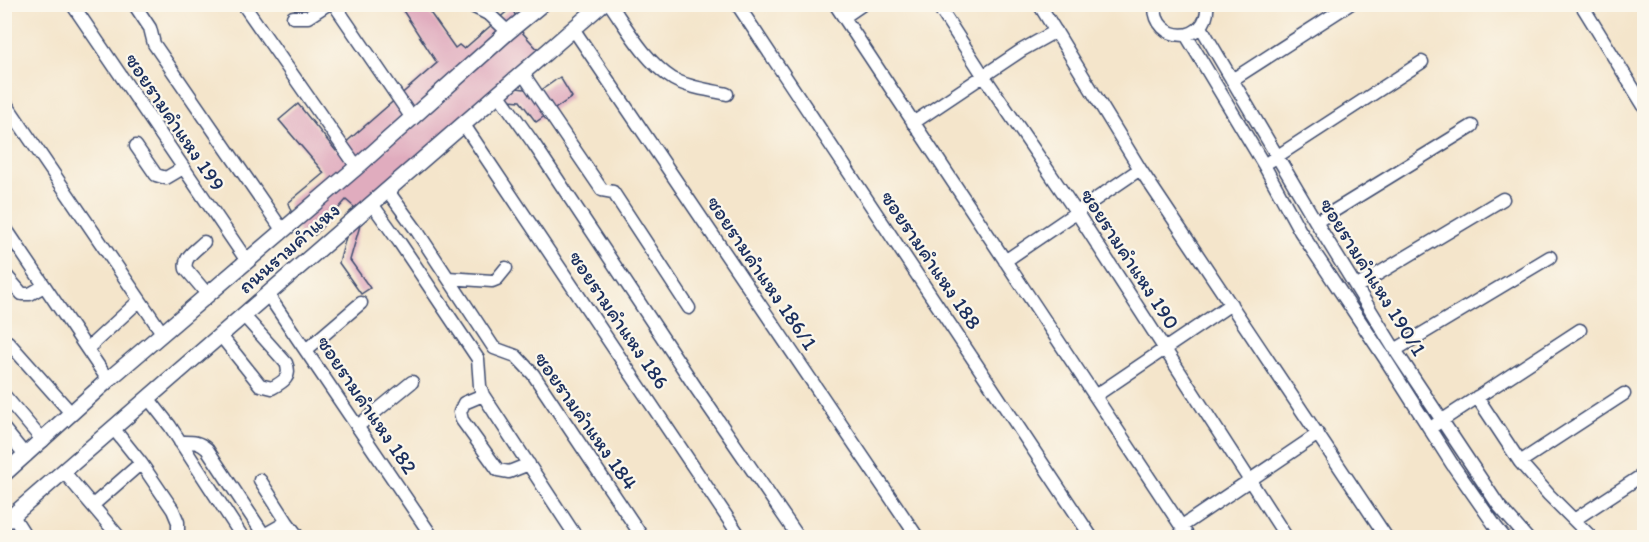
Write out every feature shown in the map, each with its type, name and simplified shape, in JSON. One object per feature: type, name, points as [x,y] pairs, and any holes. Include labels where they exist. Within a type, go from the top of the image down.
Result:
[{"type":"main road","name":"ถนนรามคำแหง","points":[[4,474],[542,4]]},
{"type":"main road","name":"ถนนรามคำแหง","points":[[9,520],[602,4]]},
{"type":"street","name":"ซอยรามคำแหง 199","points":[[72,4],[247,261]]},
{"type":"street","points":[[134,4],[150,28],[154,44],[283,231]]},
{"type":"street","points":[[243,4],[357,167]]},
{"type":"street","points":[[293,17],[308,17],[328,4]]},
{"type":"street","points":[[334,4],[412,118]]},
{"type":"street","points":[[468,4],[490,15],[508,32]]},
{"type":"street","points":[[610,4],[646,54],[674,80],[727,94]]},
{"type":"street","name":"ซอยรามคำแหง 188","points":[[737,4],[1092,537]]},
{"type":"street","points":[[835,4],[1190,537]]},
{"type":"street","points":[[844,17],[863,4]]},
{"type":"street","name":"ซอยรามคำแหง 190","points":[[937,4],[1077,213],[1287,537]]},
{"type":"street","points":[[1039,4],[1140,169],[1387,537]]},
{"type":"street","points":[[1155,4],[1155,14],[1163,28],[1170,33],[1186,35],[1201,27],[1207,15],[1208,4]]},
{"type":"street","points":[[1232,80],[1350,4]]},
{"type":"street","points":[[1584,6],[1644,106]]},
{"type":"street","name":"ซอยรามคำแหง 190/1","points":[[1201,27],[1316,222],[1395,350],[1499,506],[1527,537]]},
{"type":"street","name":"ซอยรามคำแหง 186/1","points":[[574,30],[918,537]]},
{"type":"street","points":[[913,123],[983,75],[1056,31]]},
{"type":"street","name":"ซอยรามคำแหง 190/1","points":[[1186,35],[1264,165],[1300,231],[1458,473],[1505,537]]},
{"type":"street","points":[[1264,165],[1422,62]]},
{"type":"street","points":[[523,74],[602,190],[613,192],[688,308]]},
{"type":"street","points":[[499,95],[799,537]]},
{"type":"street","points":[[4,100],[163,334]]},
{"type":"street","name":"ซอยรามคำแหง 186","points":[[464,125],[741,537]]},
{"type":"street","points":[[1316,222],[1472,126]]},
{"type":"street","points":[[136,146],[156,175],[166,178],[183,168]]},
{"type":"street","points":[[1005,261],[1140,169]]},
{"type":"street","points":[[387,190],[494,348],[478,359]]},
{"type":"street","points":[[1356,287],[1503,199]]},
{"type":"street","points":[[372,204],[478,359],[483,395],[577,537]]},
{"type":"street","points":[[4,226],[108,381]]},
{"type":"street","points":[[204,242],[186,260],[185,265],[208,295]]},
{"type":"street","points":[[1395,350],[1550,257]]},
{"type":"street","points":[[428,284],[446,276],[492,281],[498,279],[506,268]]},
{"type":"street","points":[[4,273],[22,294],[30,294],[44,286]]},
{"type":"street","name":"ซอยรามคำแหง 182","points":[[268,295],[433,537]]},
{"type":"street","points":[[87,349],[140,300]]},
{"type":"street","points":[[306,350],[362,303]]},
{"type":"street","points":[[1095,396],[1231,303]]},
{"type":"street","points":[[221,336],[260,385],[272,388],[281,384],[288,376],[289,370],[286,363],[244,316]]},
{"type":"street","points":[[1429,429],[1580,330]]},
{"type":"street","points":[[4,340],[72,414]]},
{"type":"street","name":"ซอยรามคำแหง 184","points":[[494,348],[516,356],[533,374],[643,537]]},
{"type":"street","points":[[358,426],[412,382]]},
{"type":"street","points":[[1520,462],[1624,394]]},
{"type":"street","points":[[4,395],[43,441]]},
{"type":"street","points":[[483,395],[460,408],[462,420],[498,470],[508,472],[529,464]]},
{"type":"street","points":[[1477,397],[1520,462],[1592,537]]},
{"type":"street","points":[[148,398],[243,537]]},
{"type":"street","points":[[113,428],[173,510],[178,522],[178,537]]},
{"type":"street","points":[[4,429],[26,456]]},
{"type":"street","points":[[1182,526],[1318,434]]},
{"type":"street","points":[[180,442],[195,441],[207,449],[265,536],[287,522]]},
{"type":"street","points":[[93,505],[141,464]]},
{"type":"street","points":[[63,471],[120,537]]},
{"type":"street","points":[[1574,520],[1644,474]]},
{"type":"street","points":[[260,480],[298,537]]},
{"type":"street","points":[[9,520],[27,537]]},
{"type":"building","points":[[402,4],[424,4],[455,48],[459,45],[464,49],[512,7],[521,31],[541,53],[501,86],[540,91],[560,77],[572,97],[536,122],[520,101],[498,99],[363,215],[350,260],[370,288],[361,294],[339,263],[354,207],[346,200],[315,235],[299,233],[288,203],[324,173],[279,120],[298,104],[336,151],[437,63],[400,6]]}]
